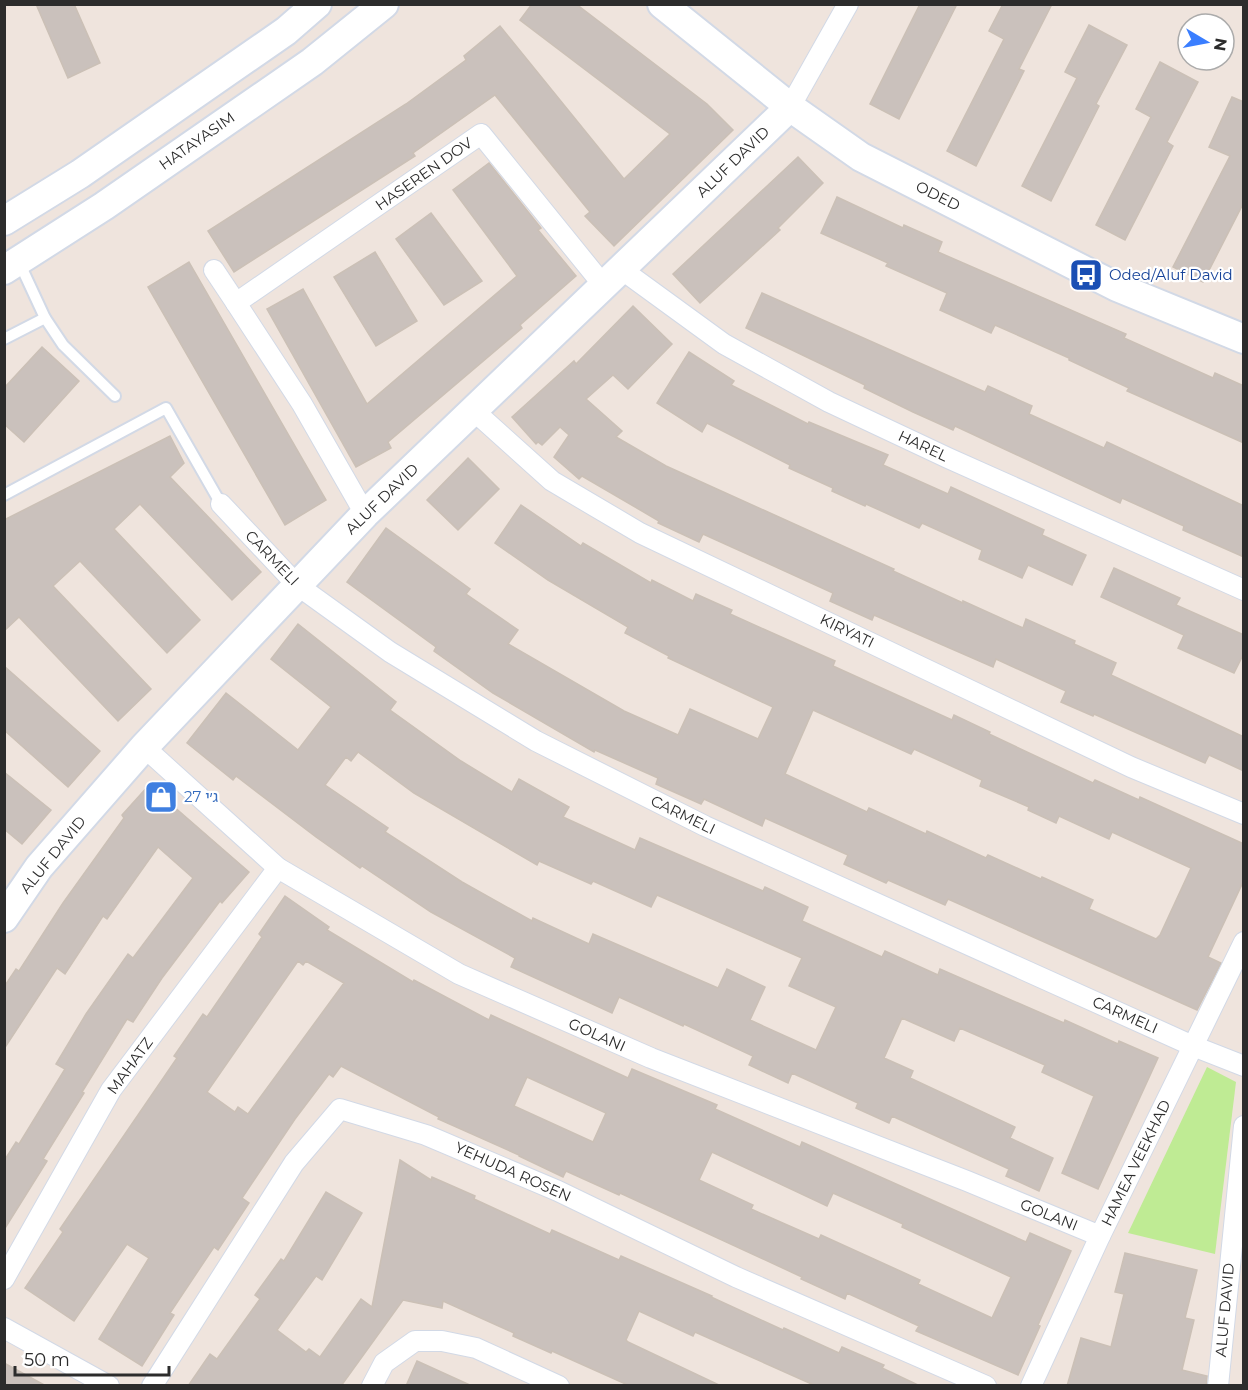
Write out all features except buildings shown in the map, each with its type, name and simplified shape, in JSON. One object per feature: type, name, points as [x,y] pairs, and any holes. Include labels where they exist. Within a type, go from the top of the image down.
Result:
[{"type":"street","points":[[4,221],[89,168],[286,31],[317,4]]},
{"type":"street","name":"HATAYASIM","points":[[11,266],[104,206],[312,62],[384,4]]},
{"type":"street","name":"ODED","points":[[662,4],[790,107],[861,157],[1117,287],[1244,339]]},
{"type":"street","points":[[790,107],[848,4]]},
{"type":"street","name":"ALUF DAVID","points":[[4,918],[39,867],[144,747],[365,514],[790,107]]},
{"type":"street","name":"HASEREN DOV","points":[[236,303],[481,134],[613,277]]},
{"type":"street","points":[[214,270],[302,404],[365,514]]},
{"type":"street","name":"HAREL","points":[[613,277],[724,344],[829,402],[948,458],[1244,590]]},
{"type":"street","name":"KIRYATI","points":[[473,410],[552,481],[640,533],[1131,767],[1244,814]]},
{"type":"street","name":"CARMELI","points":[[221,504],[297,585],[390,652],[546,747],[705,826],[1193,1046],[1244,1066]]},
{"type":"street","name":"GOLANI","points":[[144,747],[278,868],[459,974],[651,1058],[967,1181],[1100,1236]]},
{"type":"street","name":"MAHATZ","points":[[4,1279],[111,1090],[278,868]]},
{"type":"street","name":"HAMEA VEEKHAD","points":[[1031,1386],[1100,1236],[1244,942]]},
{"type":"street","name":"YEHUDA ROSEN","points":[[152,1386],[294,1163],[340,1109],[426,1135],[558,1191],[736,1277],[986,1386]]},
{"type":"street","name":"ALUF DAVID","points":[[1218,1386],[1244,1126]]},
{"type":"street","points":[[4,1328],[109,1386]]},
{"type":"street","points":[[372,1386],[384,1364],[415,1341],[442,1341],[476,1348],[559,1386]]},
{"type":"lane","points":[[11,266],[63,345],[115,396]]},
{"type":"lane","points":[[4,339],[45,318]]},
{"type":"lane","points":[[4,495],[166,408],[221,504]]},
{"type":"green space","points":[[1207,1067],[1236,1082],[1215,1254],[1128,1233]]},
{"type":"place","name":"Oded/Aluf David","points":[[1086,275]]},
{"type":"place","name":"ג׳י 27","points":[[161,797]]}]
